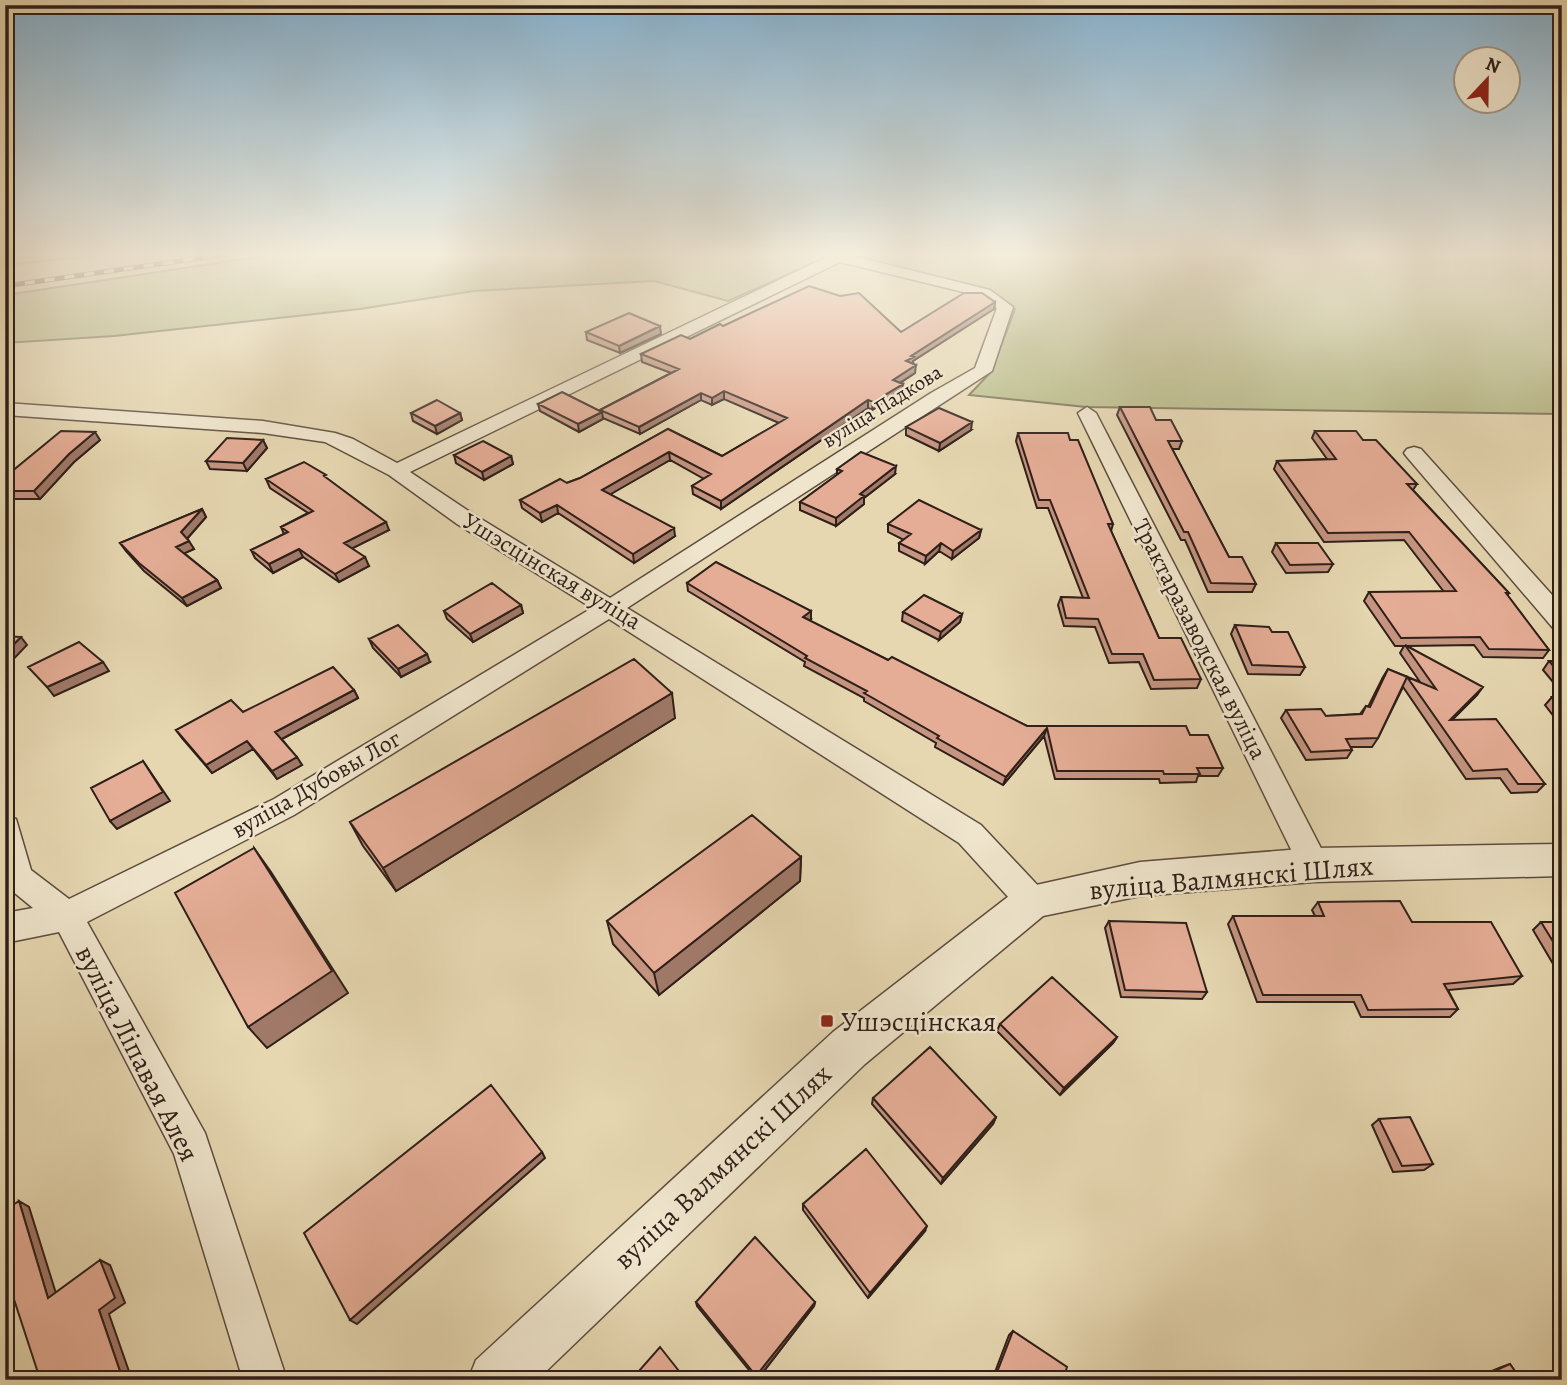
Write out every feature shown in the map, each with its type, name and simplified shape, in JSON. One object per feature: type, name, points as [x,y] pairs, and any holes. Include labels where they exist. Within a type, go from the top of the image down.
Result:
[{"type":"street","name":"вуліца Падкова","points":[[396,471],[713,318]]},
{"type":"street","name":"вуліца Падкова","points":[[612,607],[913,412],[983,371],[1001,318]]},
{"type":"street","name":"Ушэсцінская вуліца","points":[[5,409],[263,427],[308,433],[346,443],[396,471],[465,519],[612,607],[970,834],[1032,901]]},
{"type":"street","name":"Трактаразаводская вуліца","points":[[1087,413],[1314,865]]},
{"type":"street","points":[[1414,453],[1562,622]]},
{"type":"street","name":"вуліца Дубовы Лог","points":[[5,928],[67,916],[284,807],[612,607]]},
{"type":"street","name":"вуліца Ліпавая Алея","points":[[5,828],[17,877],[67,916],[191,1147],[265,1380]]},
{"type":"street","name":"вуліца Валмянскі Шлях","points":[[496,1380],[849,1048],[1032,901],[1140,879],[1314,865],[1562,860]]},
{"type":"green space","points":[[5,318],[281,318],[114,336],[5,343]]},
{"type":"green space","points":[[1012,318],[1562,318],[1562,414],[1086,407],[969,395],[991,372]]},
{"type":"building","points":[[619,318],[640,318],[660,326],[619,346],[586,332]]},
{"type":"building","points":[[741,318],[886,318],[901,332],[924,318],[971,318],[911,356],[914,357],[906,361],[916,365],[893,380],[903,384],[873,402],[868,400],[721,501],[692,486],[711,474],[669,452],[602,490],[674,528],[633,554],[557,505],[540,513],[520,500],[560,479],[567,483],[580,478],[668,429],[722,456],[787,418],[724,391],[712,398],[701,393],[639,427],[600,410],[679,369],[641,354],[681,335],[690,339],[720,324],[723,326]]},
{"type":"building","points":[[562,392],[602,412],[578,424],[538,404]]},
{"type":"building","points":[[437,400],[460,413],[435,426],[411,413]]},
{"type":"building","points":[[1120,407],[1150,407],[1156,420],[1171,420],[1182,441],[1168,441],[1229,557],[1242,557],[1256,584],[1211,583],[1188,532],[1184,532]]},
{"type":"building","points":[[939,408],[972,422],[940,443],[906,427]]},
{"type":"building","points":[[61,431],[95,432],[69,454],[34,491],[5,491],[5,477]]},
{"type":"building","points":[[1315,431],[1356,431],[1363,440],[1376,440],[1417,484],[1407,484],[1509,593],[1506,593],[1549,650],[1489,649],[1480,637],[1401,638],[1369,592],[1456,591],[1409,532],[1328,533],[1277,461],[1336,459]]},
{"type":"building","points":[[1018,433],[1068,433],[1070,440],[1078,440],[1113,524],[1108,524],[1159,638],[1181,638],[1201,679],[1154,680],[1143,654],[1112,654],[1098,619],[1066,618],[1061,597],[1089,598],[1050,500],[1039,500]]},
{"type":"building","points":[[227,438],[263,440],[243,463],[206,461]]},
{"type":"building","points":[[483,441],[511,456],[482,472],[454,455]]},
{"type":"building","points":[[861,452],[896,466],[860,494],[864,496],[836,518],[800,502],[842,471],[837,469]]},
{"type":"building","points":[[304,462],[326,475],[324,476],[386,522],[344,543],[365,557],[335,574],[299,549],[269,564],[251,550],[288,532],[281,527],[313,511],[266,479]]},
{"type":"building","points":[[919,500],[981,530],[953,551],[941,543],[926,556],[899,543],[911,534],[888,524]]},
{"type":"building","points":[[202,509],[181,532],[189,541],[176,547],[217,580],[182,598],[139,563],[120,543]]},
{"type":"building","points":[[1276,543],[1318,543],[1333,564],[1290,565]]},
{"type":"building","points":[[716,562],[811,611],[803,617],[888,660],[892,657],[1027,726],[1186,726],[1190,735],[1208,735],[1223,768],[1197,768],[1200,774],[1164,774],[1163,771],[1057,771],[1047,728],[1006,777],[864,693],[867,691],[805,658],[807,656],[687,583]]},
{"type":"building","points":[[492,583],[521,605],[470,634],[444,611]]},
{"type":"building","points":[[924,595],[962,614],[941,632],[903,612]]},
{"type":"building","points":[[398,625],[427,654],[398,669],[369,639]]},
{"type":"building","points":[[1235,625],[1269,627],[1272,632],[1288,632],[1305,667],[1252,665]]},
{"type":"building","points":[[5,636],[21,637],[5,653]]},
{"type":"building","points":[[79,642],[103,662],[47,687],[28,667]]},
{"type":"building","points":[[1405,645],[1483,687],[1450,720],[1496,719],[1545,784],[1518,784],[1507,769],[1473,771],[1407,677],[1378,738],[1346,739],[1352,750],[1311,752],[1286,710],[1321,709],[1326,716],[1362,714],[1366,706],[1370,707],[1388,669],[1436,689]]},
{"type":"building","points":[[634,659],[672,693],[383,868],[350,822]]},
{"type":"building","points":[[1549,661],[1562,661],[1562,676]]},
{"type":"building","points":[[333,667],[354,690],[275,732],[297,757],[272,771],[247,741],[206,765],[176,730],[231,700],[243,712]]},
{"type":"building","points":[[1552,697],[1562,697],[1562,709]]},
{"type":"building","points":[[143,761],[163,792],[110,821],[91,788]]},
{"type":"building","points":[[752,815],[801,857],[654,973],[607,921]]},
{"type":"building","points":[[254,848],[332,971],[248,1027],[175,893]]},
{"type":"building","points":[[1400,901],[1412,922],[1491,922],[1522,976],[1444,984],[1458,1009],[1368,1010],[1361,995],[1263,995],[1233,916],[1324,916],[1318,902]]},
{"type":"building","points":[[1109,921],[1186,923],[1207,992],[1125,990]]},
{"type":"building","points":[[1541,922],[1562,922],[1562,956]]},
{"type":"building","points":[[1052,977],[1117,1037],[1064,1088],[1000,1024]]},
{"type":"building","points":[[930,1047],[996,1117],[943,1178],[873,1098]]},
{"type":"building","points":[[491,1085],[542,1152],[350,1320],[304,1233]]},
{"type":"building","points":[[1410,1117],[1433,1164],[1402,1166],[1379,1119]]},
{"type":"building","points":[[866,1149],[927,1226],[870,1293],[803,1204]]},
{"type":"building","points":[[19,1201],[48,1298],[100,1260],[115,1298],[99,1310],[123,1380],[38,1380],[40,1379],[8,1281],[5,1283],[5,1210]]},
{"type":"building","points":[[755,1237],[815,1302],[756,1376],[696,1302]]},
{"type":"building","points":[[1013,1331],[1067,1367],[1063,1380],[994,1380]]},
{"type":"building","points":[[660,1347],[686,1380],[631,1380]]},
{"type":"building","points":[[1510,1364],[1521,1380],[1474,1380]]},
{"type":"place","name":"Ушэсцінская","points":[[827,1021]]}]
